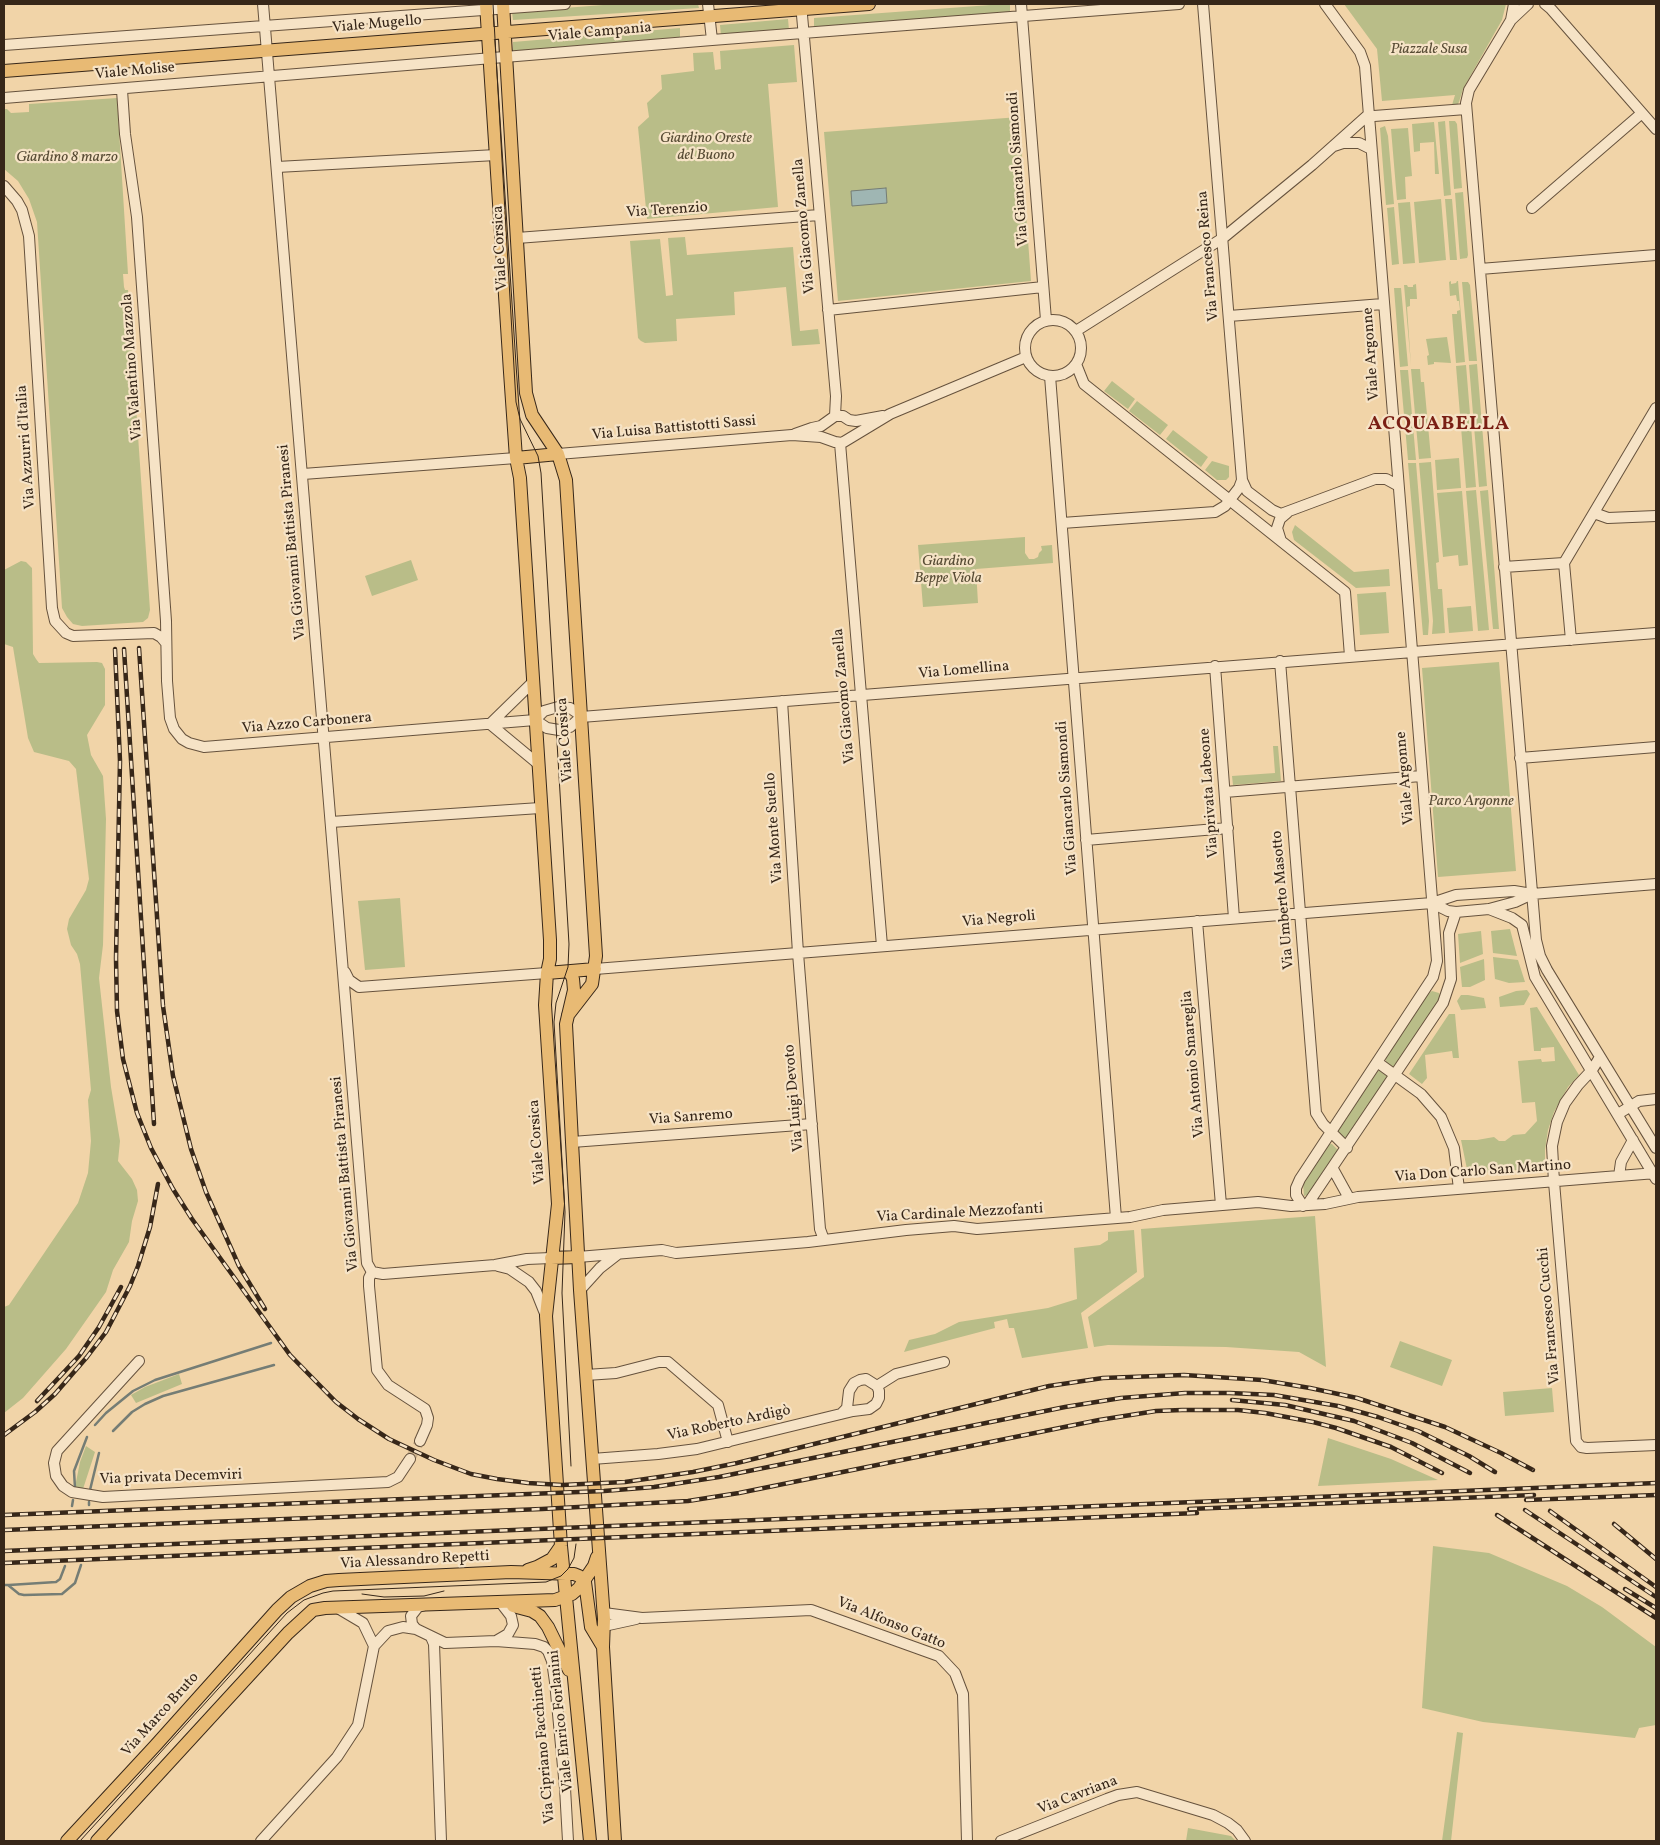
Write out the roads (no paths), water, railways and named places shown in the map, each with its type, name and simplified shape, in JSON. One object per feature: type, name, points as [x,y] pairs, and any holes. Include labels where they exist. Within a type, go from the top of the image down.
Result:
[{"type":"main road","name":"Viale Campania","points":[[488,32],[709,9],[869,4]]},
{"type":"main road","name":"Viale Corsica","points":[[503,6],[527,401],[532,415],[558,454],[566,480],[596,956],[595,970],[590,988],[568,1015]]},
{"type":"main road","name":"Viale Corsica","points":[[483,7],[488,32],[490,59],[550,940],[545,1005],[558,1204],[546,1316]]},
{"type":"main road","name":"Viale Mugello","points":[[267,50],[488,32]]},
{"type":"main road","name":"Viale Molise","points":[[4,72],[267,50]]},
{"type":"main road","points":[[516,458],[558,454]]},
{"type":"main road","name":"Via Negroli","points":[[547,973],[595,970]]},
{"type":"main road","points":[[570,972],[574,990],[568,1015],[566,1035],[580,1290],[604,1613],[603,1647],[615,1841]]},
{"type":"main road","points":[[551,1258],[578,1258]]},
{"type":"main road","points":[[511,1572],[530,1569],[544,1564],[554,1557],[561,1546],[546,1316]]},
{"type":"main road","name":"Viale Enrico Forlanini","points":[[561,1546],[590,1841]]},
{"type":"main road","points":[[97,1841],[300,1620],[313,1610],[501,1603],[566,1597],[585,1582],[594,1566],[598,1546]]},
{"type":"main road","name":"Via Alessandro Repetti","points":[[277,1610],[296,1593],[310,1586],[326,1582],[511,1572],[564,1574]]},
{"type":"main road","points":[[564,1574],[576,1575],[585,1582],[591,1627],[603,1647]]},
{"type":"main road","points":[[501,1603],[532,1611],[540,1616],[546,1624],[566,1662],[576,1706]]},
{"type":"main road","name":"Via Marco Bruto","points":[[67,1841],[162,1739],[277,1610]]},
{"type":"main road","points":[[570,1642],[579,1630],[604,1626]]},
{"type":"main road","points":[[585,1793],[593,1821],[595,1841]]},
{"type":"street","name":"Via Giovanni Battista Piranesi","points":[[263,4],[367,1263],[372,1272],[369,1282],[377,1370],[388,1386],[424,1409],[428,1418],[420,1441]]},
{"type":"street","points":[[483,7],[565,4]]},
{"type":"street","points":[[1021,4],[1022,16]]},
{"type":"street","name":"Viale Campania","points":[[490,59],[1179,4]]},
{"type":"street","name":"Via Francesco Reina","points":[[1203,4],[1242,480]]},
{"type":"street","points":[[1324,4],[1362,58],[1368,115]]},
{"type":"street","points":[[1511,20],[1514,4]]},
{"type":"street","points":[[1528,4],[1511,20],[1469,90],[1466,96],[1466,109],[1536,940],[1540,956],[1656,1148]]},
{"type":"street","points":[[1545,4],[1656,129]]},
{"type":"street","points":[[801,6],[804,33]]},
{"type":"street","name":"Viale Mugello","points":[[265,25],[483,7]]},
{"type":"street","points":[[709,9],[712,40]]},
{"type":"street","name":"Via Giancarlo Sismondi","points":[[1022,16],[1046,320]]},
{"type":"street","points":[[4,45],[265,25]]},
{"type":"street","name":"Via Giacomo Zanella","points":[[804,33],[836,396],[835,416]]},
{"type":"street","points":[[270,78],[490,59]]},
{"type":"street","name":"Viale Molise","points":[[4,98],[270,78]]},
{"type":"street","name":"Via Valentino Mazzola","points":[[122,90],[125,134],[137,217],[166,643]]},
{"type":"street","points":[[1368,115],[1466,109]]},
{"type":"street","points":[[1532,208],[1642,113]]},
{"type":"street","points":[[1076,331],[1223,238],[1368,115]]},
{"type":"street","name":"Viale Argonne","points":[[1368,115],[1410,651],[1437,961],[1433,977]]},
{"type":"street","points":[[1333,146],[1343,143],[1359,143],[1370,149]]},
{"type":"street","points":[[277,167],[496,155]]},
{"type":"street","name":"Via Azzurri d'Italia","points":[[4,186],[22,210],[29,236],[52,608],[55,621],[66,633],[73,636],[158,634],[166,643]]},
{"type":"street","name":"Via Terenzio","points":[[517,238],[819,215]]},
{"type":"street","points":[[1480,268],[1656,255]]},
{"type":"street","points":[[828,310],[1043,288]]},
{"type":"street","points":[[1229,316],[1383,304]]},
{"type":"street","points":[[1054,319],[1064,322],[1076,331],[1080,340],[1081,350],[1076,364],[1064,374],[1050,376],[1042,374],[1034,368],[1026,357],[1025,346],[1029,333],[1035,325],[1054,319]]},
{"type":"street","points":[[840,443],[890,414],[1026,357]]},
{"type":"street","points":[[1076,364],[1084,384],[1345,592],[1350,656]]},
{"type":"street","name":"Via Giancarlo Sismondi","points":[[1050,376],[1116,1218]]},
{"type":"street","points":[[1571,640],[1564,563],[1653,419],[1656,408]]},
{"type":"street","points":[[835,416],[843,416],[849,420],[858,421],[890,414]]},
{"type":"street","name":"Via Luisa Battistotti Sassi","points":[[792,435],[826,424],[835,416]]},
{"type":"street","points":[[849,420],[853,429],[850,438]]},
{"type":"street","points":[[826,424],[826,433],[829,439]]},
{"type":"street","name":"Via Luisa Battistotti Sassi","points":[[558,454],[792,435],[829,439],[840,443]]},
{"type":"street","name":"Via Giacomo Zanella","points":[[840,443],[882,946]]},
{"type":"street","points":[[302,474],[516,458]]},
{"type":"street","points":[[1281,542],[1277,528],[1280,519],[1287,513],[1375,480],[1386,479],[1397,485]]},
{"type":"street","points":[[1242,480],[1247,491],[1272,510],[1278,513],[1287,513]]},
{"type":"street","points":[[1062,523],[1215,512],[1230,501],[1242,480]]},
{"type":"street","points":[[1594,513],[1608,518],[1656,516]]},
{"type":"street","points":[[1504,567],[1564,563]]},
{"type":"street","points":[[1410,651],[1656,633]]},
{"type":"street","points":[[141,634],[149,636],[158,642],[166,663]]},
{"type":"street","name":"Via Azzo Carbonera","points":[[166,643],[171,725],[176,733],[189,744],[196,746],[208,747],[535,720]]},
{"type":"street","name":"Via Lomellina","points":[[581,717],[570,708],[558,707],[544,711],[535,720],[547,728],[559,730],[570,727],[581,717],[1410,651]]},
{"type":"street","name":"Via Umberto Masotto","points":[[1280,661],[1316,1113],[1322,1124],[1347,1148]]},
{"type":"street","name":"Via privata Labeone","points":[[1215,666],[1234,918]]},
{"type":"street","points":[[490,724],[533,682]]},
{"type":"street","name":"Via Monte Suello","points":[[782,701],[798,953]]},
{"type":"street","name":"Viale Corsica","points":[[490,724],[537,763]]},
{"type":"street","points":[[1520,758],[1656,747]]},
{"type":"street","points":[[1225,792],[1421,776]]},
{"type":"street","points":[[331,822],[540,808]]},
{"type":"street","points":[[1086,840],[1228,828]]},
{"type":"street","points":[[1432,903],[1456,895],[1514,891],[1532,894],[1656,884]]},
{"type":"street","points":[[1432,903],[1448,911],[1456,912],[1489,909],[1515,902],[1532,894]]},
{"type":"street","name":"Via Negroli","points":[[595,970],[1432,903]]},
{"type":"street","points":[[1489,909],[1512,918],[1522,925],[1535,977],[1655,1175]]},
{"type":"street","points":[[1450,988],[1433,977],[1300,1179],[1296,1188],[1298,1201],[1305,1206],[1333,1169],[1443,1003],[1450,988],[1452,972],[1449,933],[1456,912]]},
{"type":"street","name":"Via Antonio Smareglia","points":[[1197,921],[1220,1205]]},
{"type":"street","name":"Via Luigi Devoto","points":[[798,953],[820,1228],[824,1240]]},
{"type":"street","points":[[343,969],[349,980],[359,987]]},
{"type":"street","points":[[346,1005],[350,992],[359,987],[547,973]]},
{"type":"street","name":"Via Francesco Cucchi","points":[[1600,1057],[1592,1070],[1569,1096],[1558,1117],[1552,1146],[1576,1440],[1581,1447],[1587,1448],[1656,1446]]},
{"type":"street","points":[[1377,1062],[1424,1097],[1443,1121],[1454,1148],[1459,1189]]},
{"type":"street","points":[[1618,1114],[1639,1101],[1656,1099]]},
{"type":"street","name":"Via Sanremo","points":[[572,1142],[812,1124]]},
{"type":"street","points":[[1619,1176],[1621,1162],[1633,1140]]},
{"type":"street","points":[[1333,1169],[1349,1198]]},
{"type":"street","name":"Via Don Carlo San Martino","points":[[1305,1206],[1329,1204],[1349,1198],[1619,1176],[1655,1175]]},
{"type":"street","name":"Via Cardinale Mezzofanti","points":[[578,1258],[662,1250],[682,1252],[959,1226],[980,1229],[1141,1216],[1163,1210],[1220,1205],[1262,1202],[1305,1206]]},
{"type":"street","points":[[580,1290],[596,1272],[618,1253]]},
{"type":"street","points":[[372,1272],[383,1274],[495,1265],[527,1259],[551,1258]]},
{"type":"street","points":[[495,1265],[510,1269],[529,1282],[536,1291],[546,1316]]},
{"type":"street","name":"Via privata Decemviri","points":[[139,1360],[57,1451],[54,1463],[56,1476],[63,1486],[72,1492],[102,1497],[382,1482],[394,1480],[402,1473],[408,1462]]},
{"type":"street","points":[[586,1375],[616,1373],[658,1362],[668,1362],[718,1405],[728,1442]]},
{"type":"street","points":[[841,1414],[846,1411],[849,1391],[854,1383],[866,1379],[877,1386],[896,1374],[944,1362]]},
{"type":"street","name":"Via Roberto Ardigò","points":[[592,1459],[676,1452],[728,1442],[873,1407],[879,1398],[877,1386]]},
{"type":"street","points":[[496,1641],[508,1634],[513,1625],[511,1616],[501,1603]]},
{"type":"street","points":[[416,1629],[412,1624],[411,1616],[418,1607],[427,1605]]},
{"type":"street","points":[[336,1608],[363,1623],[374,1646]]},
{"type":"street","name":"Via Alfonso Gatto","points":[[604,1626],[642,1618],[811,1610],[939,1656],[955,1673],[962,1694],[967,1841]]},
{"type":"street","name":"Via Alfonso Gatto","points":[[604,1613],[642,1618]]},
{"type":"street","points":[[261,1841],[337,1757],[358,1725],[374,1646],[381,1636],[393,1629],[403,1627],[416,1629],[429,1636],[434,1644],[441,1841]]},
{"type":"street","name":"Via Cipriano Facchinetti","points":[[429,1636],[445,1643],[496,1641],[538,1645],[546,1649],[551,1657],[565,1788],[568,1841]]},
{"type":"street","name":"Via Cavriana","points":[[1001,1841],[1118,1795],[1137,1792],[1213,1815],[1228,1822],[1237,1830],[1244,1841]]},
{"type":"water","points":[[886,188],[887,203],[852,206],[851,191]]},
{"type":"waterway","points":[[95,1425],[106,1413],[133,1391],[155,1380],[271,1343]]},
{"type":"waterway","points":[[113,1431],[132,1412],[163,1396],[274,1365]]},
{"type":"waterway","points":[[75,1488],[74,1471],[87,1437]]},
{"type":"waterway","points":[[90,1490],[99,1453]]},
{"type":"waterway","points":[[72,1506],[73,1500]]},
{"type":"waterway","points":[[4,1585],[8,1585],[19,1594],[24,1595],[62,1594],[75,1583],[81,1565]]},
{"type":"waterway","points":[[9,1585],[56,1582],[60,1579],[65,1566]]},
{"type":"tunnel","points":[[410,1459],[420,1441]]},
{"type":"tram line","points":[[493,4],[516,402],[520,419],[538,456],[541,473],[569,944],[568,967],[556,1003],[554,1022],[565,1212],[562,1293],[571,1466]]},
{"type":"tram line","points":[[80,1841],[287,1613],[304,1600],[333,1591],[546,1582],[561,1576],[568,1569],[574,1558],[576,1544]]},
{"type":"tram line","points":[[362,1594],[384,1597],[424,1596],[444,1591]]},
{"type":"railway","points":[[139,648],[163,1006],[173,1076],[191,1149],[206,1192],[239,1266],[265,1309]]},
{"type":"railway","points":[[115,649],[120,761],[116,958],[117,1011],[123,1059],[137,1113],[151,1148],[173,1189],[192,1219],[290,1355],[336,1402],[389,1439],[434,1460],[471,1474],[497,1479],[562,1485],[625,1482],[693,1472],[737,1463],[1049,1386],[1103,1378],[1184,1375],[1262,1380],[1357,1398],[1445,1427],[1533,1470]]},
{"type":"railway","points":[[124,649],[154,1124]]},
{"type":"railway","points":[[4,1435],[55,1394],[106,1332],[130,1286],[138,1266],[150,1227],[158,1184]]},
{"type":"railway","points":[[37,1401],[79,1356],[99,1327],[121,1287]]},
{"type":"railway","points":[[4,1515],[604,1491],[654,1487],[719,1477],[1065,1407],[1121,1398],[1185,1393],[1274,1395],[1338,1406],[1418,1431],[1469,1456],[1495,1472]]},
{"type":"railway","points":[[1232,1400],[1285,1405],[1354,1421],[1412,1443],[1470,1473]]},
{"type":"railway","points":[[4,1530],[542,1509],[688,1501],[739,1493],[1099,1420],[1156,1411],[1238,1410],[1313,1422],[1391,1447],[1442,1473]]},
{"type":"railway","points":[[4,1551],[1656,1483]]},
{"type":"railway","points":[[1189,1509],[1534,1495]]},
{"type":"railway","points":[[1526,1500],[1656,1495]]},
{"type":"railway","points":[[1525,1510],[1656,1597]]},
{"type":"railway","points":[[1550,1511],[1656,1587]]},
{"type":"railway","points":[[4,1563],[1197,1513]]},
{"type":"railway","points":[[1497,1515],[1656,1618]]},
{"type":"railway","points":[[1614,1524],[1656,1559]]},
{"type":"railway","points":[[1625,1589],[1656,1608]]},
{"type":"district","name":"ACQUABELLA","points":[[1439,425]]},
{"type":"park label","name":"Piazzale Susa","points":[[1429,50]]},
{"type":"park label","name":"Giardino Oreste del Buono","points":[[706,148]]},
{"type":"park label","name":"Giardino 8 marzo","points":[[67,158]]},
{"type":"park label","name":"Giardino Beppe Viola","points":[[948,570]]},
{"type":"park label","name":"Parco Argonne","points":[[1471,802]]}]
